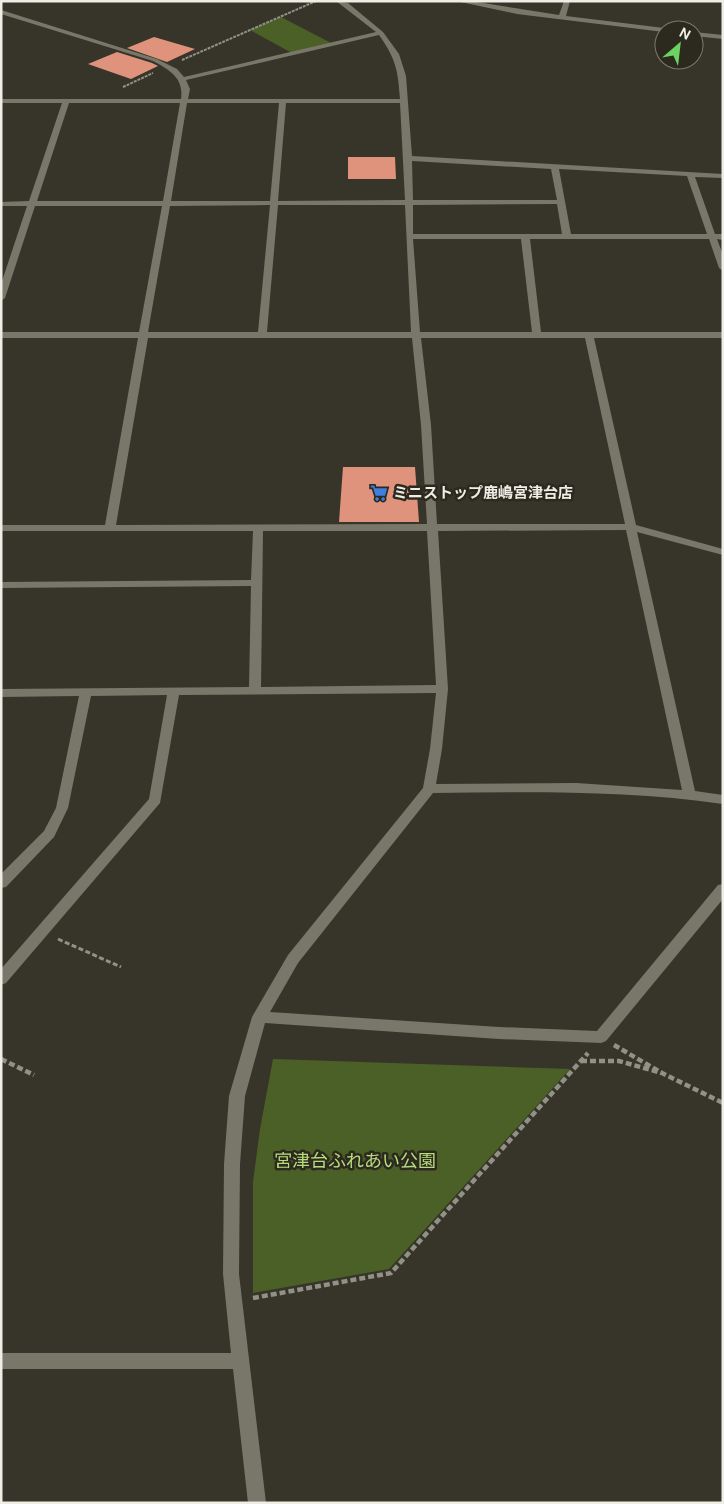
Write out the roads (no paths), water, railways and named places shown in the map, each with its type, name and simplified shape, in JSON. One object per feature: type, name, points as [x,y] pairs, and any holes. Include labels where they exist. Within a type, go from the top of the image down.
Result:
[{"type":"street","points":[[459,1],[517,12],[654,29]]},
{"type":"street","points":[[562,17],[567,1]]},
{"type":"street","points":[[257,1503],[231,1274],[232,1164],[237,1096],[259,1017],[293,960],[429,789],[436,749],[442,689],[426,425],[416,334],[409,236],[408,158],[402,76],[396,54],[381,33],[346,2]]},
{"type":"street","points":[[1,12],[167,66],[177,71],[183,79],[186,89],[186,101],[110,528]]},
{"type":"street","points":[[183,79],[381,33]]},
{"type":"street","points":[[704,35],[723,37]]},
{"type":"street","points":[[1,101],[404,100]]},
{"type":"street","points":[[1,298],[66,101]]},
{"type":"street","points":[[262,334],[283,101]]},
{"type":"street","points":[[408,158],[723,176]]},
{"type":"street","points":[[555,167],[567,236]]},
{"type":"street","points":[[690,175],[723,268]]},
{"type":"street","points":[[1,204],[561,202]]},
{"type":"street","points":[[409,236],[723,237]]},
{"type":"street","points":[[525,236],[537,334]]},
{"type":"street","points":[[589,334],[689,794]]},
{"type":"street","points":[[1,335],[723,335]]},
{"type":"street","points":[[1,528],[630,527],[723,552]]},
{"type":"street","points":[[255,691],[258,528]]},
{"type":"street","points":[[1,585],[257,583]]},
{"type":"street","points":[[1,693],[442,689]]},
{"type":"street","points":[[1,979],[156,800],[174,692]]},
{"type":"street","points":[[1,884],[49,834],[62,808],[86,693]]},
{"type":"street","points":[[429,789],[600,788],[689,794],[723,800]]},
{"type":"street","points":[[259,1017],[499,1033],[601,1036],[723,888]]},
{"type":"street","points":[[1,1361],[242,1361]]},
{"type":"place","name":"ミニストップ鹿嶋宮津台店","points":[[379,493]]},
{"type":"park label","name":"宮津台ふれあい公園","points":[[355,1161]]}]
